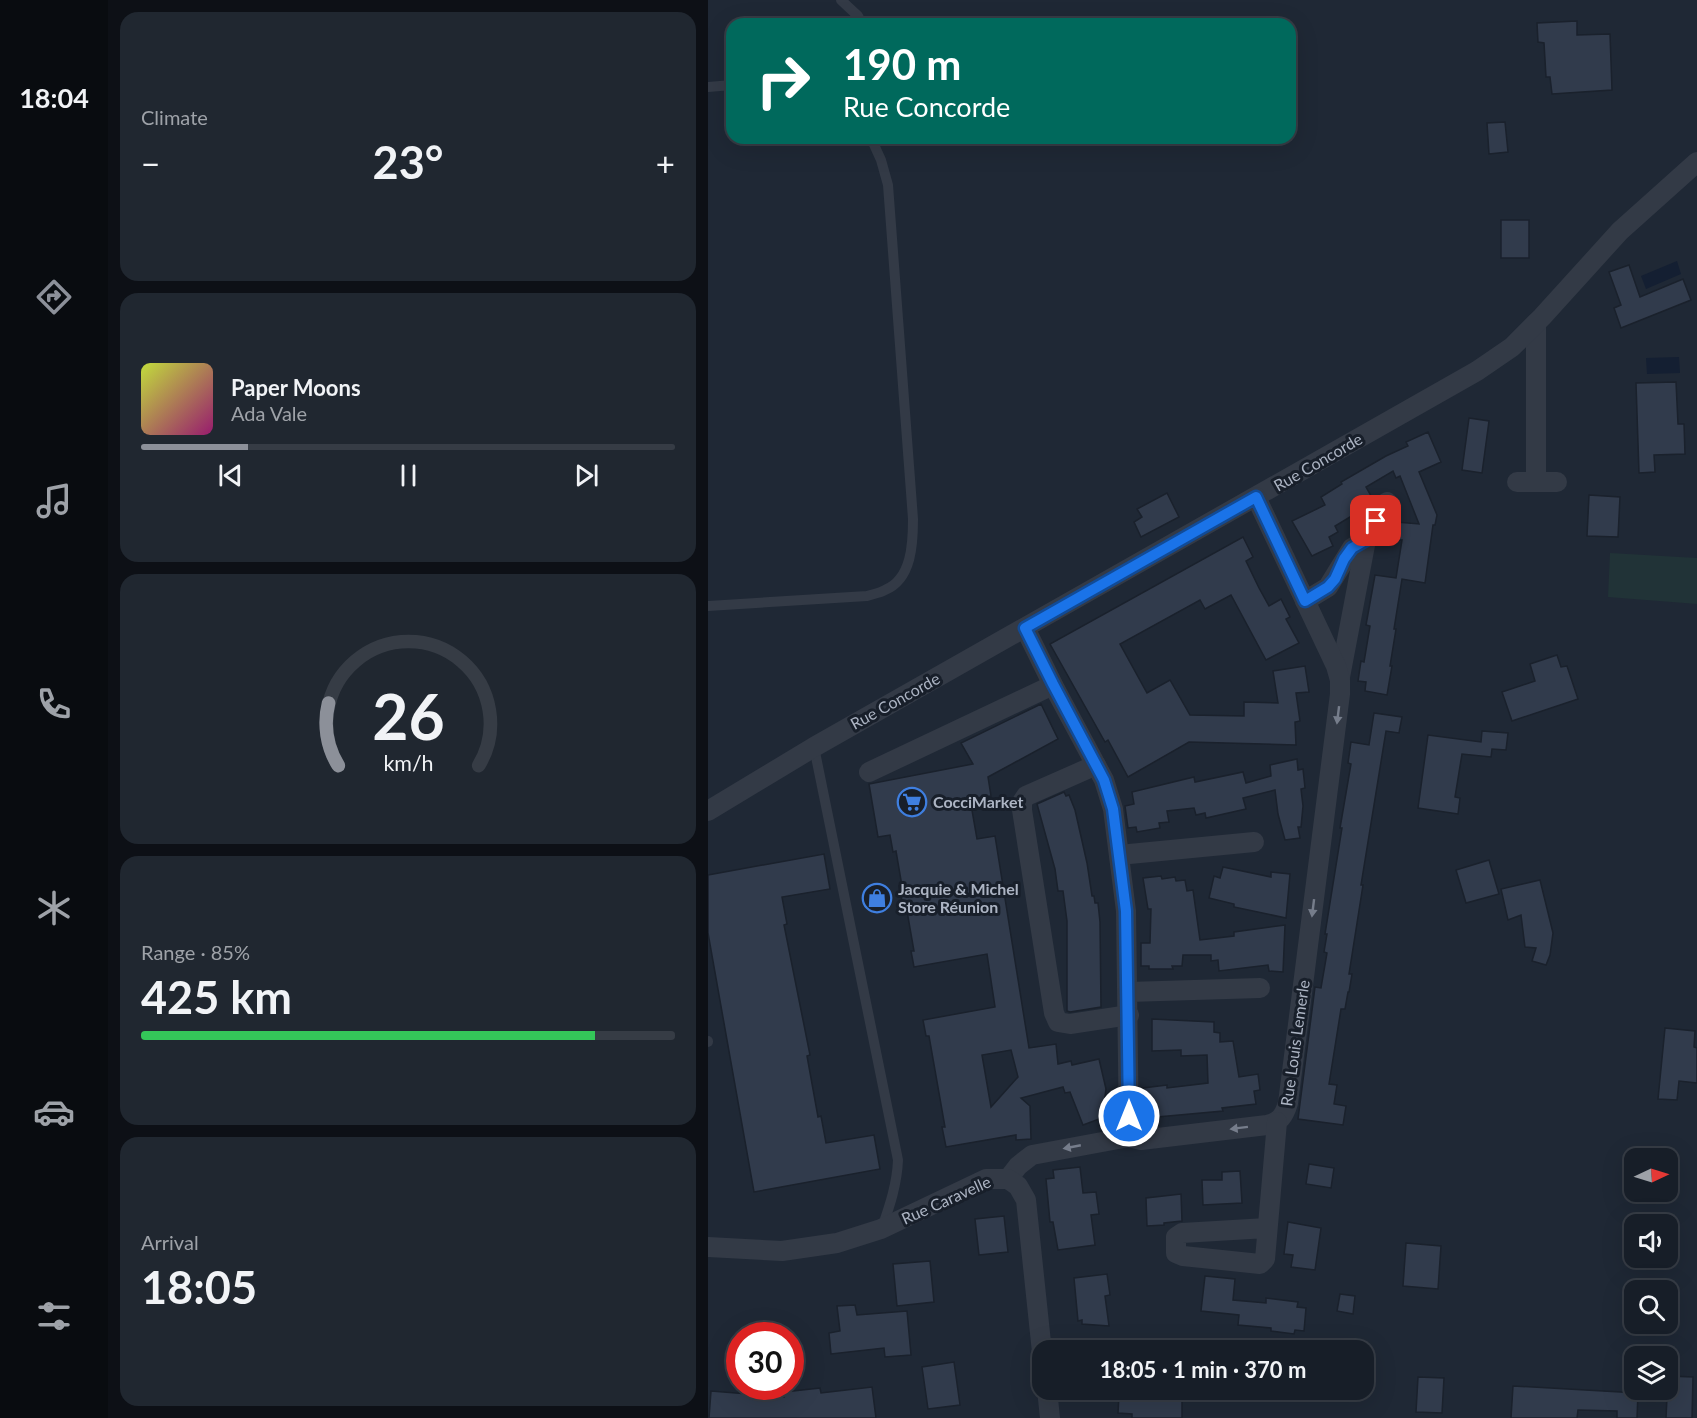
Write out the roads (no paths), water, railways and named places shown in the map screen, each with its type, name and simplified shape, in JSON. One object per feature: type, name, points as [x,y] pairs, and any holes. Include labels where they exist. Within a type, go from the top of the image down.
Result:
[{"type":"street","name":"Rue Concorde","points":[[708,811],[814,747],[1477,371],[1512,347],[1620,231],[1697,162]]},
{"type":"street","points":[[1536,323],[1536,482]]},
{"type":"street","points":[[1516,482],[1557,482]]},
{"type":"street","name":"Rue Louis Lemerle","points":[[1256,497],[1336,666],[1340,680]]},
{"type":"street","name":"Rue Louis Lemerle","points":[[1008,1179],[1018,1166],[1032,1155],[1129,1137],[1141,1140],[1267,1125],[1277,1122],[1284,1114],[1288,1103],[1339,707],[1340,680],[1366,540],[1387,502]]},
{"type":"street","name":"Rue Louis Lemerle","points":[[1305,601],[1328,587],[1352,548],[1366,540]]},
{"type":"street","points":[[1025,628],[1104,780],[1113,809],[1126,911],[1129,1137]]},
{"type":"street","points":[[869,772],[1053,684]]},
{"type":"street","points":[[1096,765],[1026,796],[1022,802],[1022,810],[1054,1013],[1058,1022],[1070,1024],[1129,1015]]},
{"type":"street","points":[[1119,855],[1254,842]]},
{"type":"street","points":[[1128,992],[1260,988]]},
{"type":"street","points":[[1267,1228],[1277,1122]]},
{"type":"street","name":"Rue Caravelle","points":[[708,1247],[782,1251],[837,1243],[881,1229],[986,1179],[1008,1179],[1018,1186],[1026,1200],[1041,1340]]},
{"type":"street","points":[[1048,1400],[1050,1418]]},
{"type":"lane","points":[[841,0],[859,18]]},
{"type":"lane","points":[[708,87],[726,86]]},
{"type":"lane","points":[[708,606],[867,596],[887,590],[899,580],[907,565],[913,543],[913,519],[888,186],[874,144]]},
{"type":"lane","points":[[814,747],[898,1160],[897,1178],[881,1229]]},
{"type":"water","points":[[1677,261],[1681,274],[1646,289],[1641,276]]},
{"type":"water","points":[[1679,357],[1680,373],[1647,374],[1646,358]]},
{"type":"place","name":"CocciMarket","points":[[912,802]]},
{"type":"place","name":"Jacquie & Michel Store Réunion","points":[[877,898]]}]
